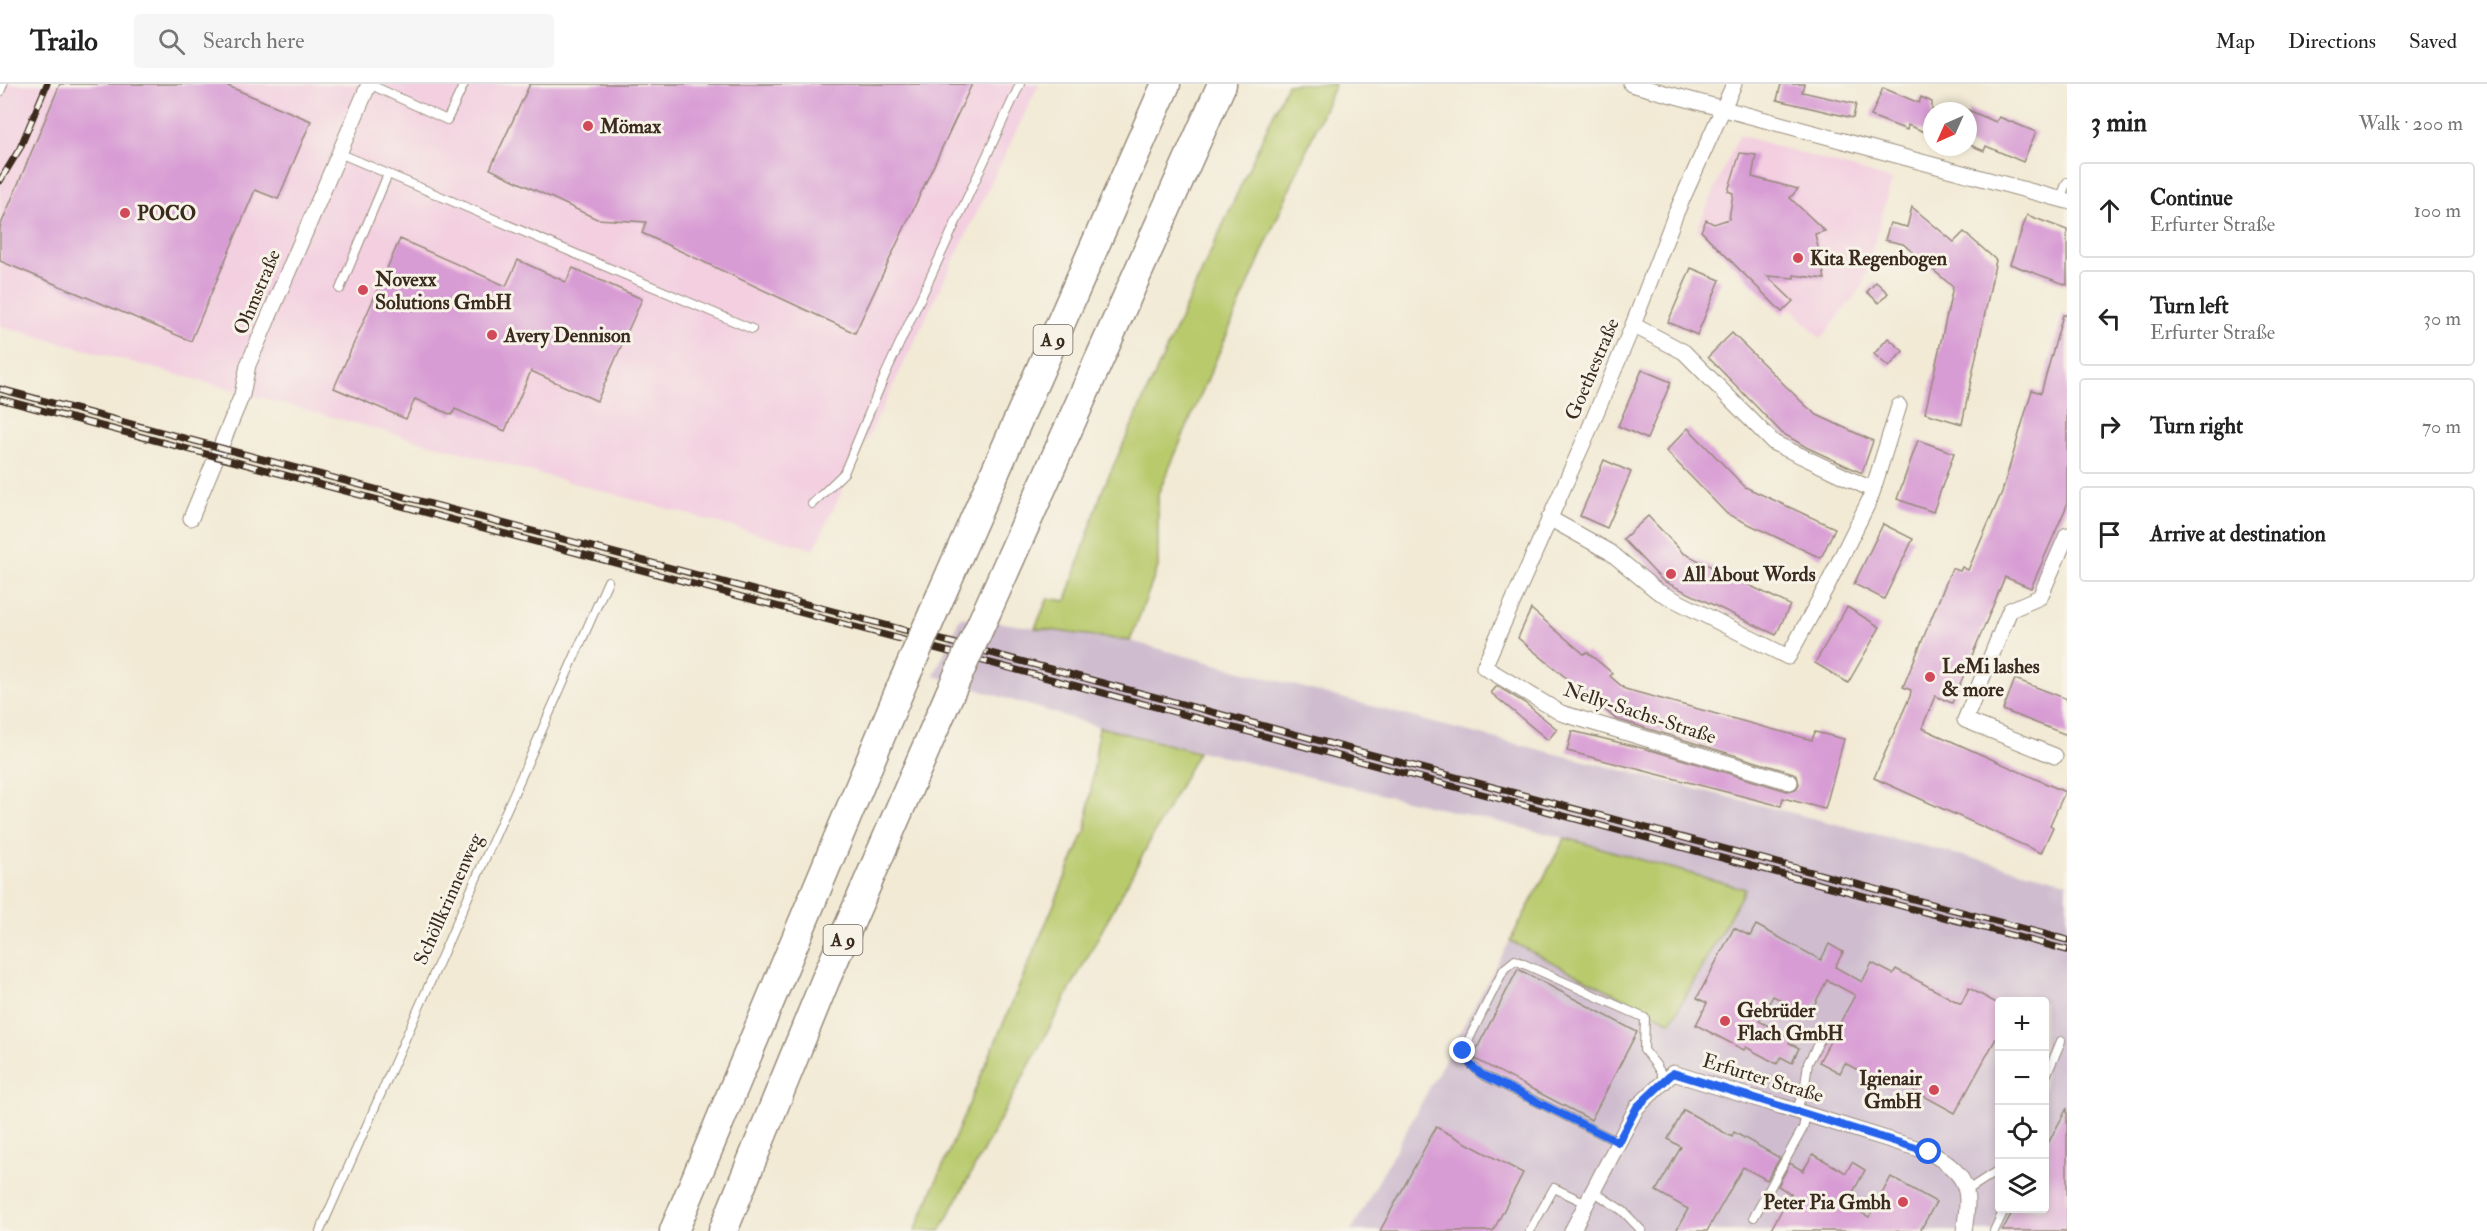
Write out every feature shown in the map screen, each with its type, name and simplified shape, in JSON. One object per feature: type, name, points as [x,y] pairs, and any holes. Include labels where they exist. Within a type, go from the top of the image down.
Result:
[{"type":"highway","name":"A 9","points":[[674,1231],[904,680],[1166,84]]},
{"type":"highway","name":"A 9","points":[[723,1231],[825,981],[950,693],[1221,84]]},
{"type":"street","name":"Ohmstraße","points":[[191,518],[242,394],[248,365],[369,84]]},
{"type":"street","points":[[1631,84],[2064,200]]},
{"type":"street","name":"Goethestraße","points":[[1484,668],[1633,326],[1676,213],[1734,84]]},
{"type":"street","points":[[1633,326],[1684,351],[1774,443],[1873,490]]},
{"type":"street","points":[[1549,518],[1610,552],[1657,591],[1788,657],[1851,539],[1873,490],[1899,406]]},
{"type":"street","points":[[2055,756],[1965,720],[2010,610],[2040,597],[2062,562],[2067,535]]},
{"type":"street","name":"Nelly-Sachs-Straße","points":[[1484,668],[1561,713],[1790,782]]},
{"type":"street","name":"Erfurter Straße","points":[[1665,1080],[1673,1073],[1929,1152],[1952,1164],[1962,1178],[1966,1191],[1967,1210],[1964,1231]]},
{"type":"street","points":[[1572,1231],[1637,1107],[1665,1080]]},
{"type":"lane","points":[[0,92],[3,84]]},
{"type":"lane","points":[[369,84],[447,120],[464,84]]},
{"type":"lane","points":[[812,504],[844,473],[885,375],[1020,84]]},
{"type":"lane","points":[[339,153],[752,329]]},
{"type":"lane","points":[[340,289],[388,174]]},
{"type":"lane","points":[[2064,200],[2067,182]]},
{"type":"lane","name":"Schöllkrinnenweg","points":[[320,1231],[608,581]]},
{"type":"lane","points":[[1618,1142],[1481,1074],[1470,1064],[1463,1051],[1504,969],[1515,960],[1645,1018],[1644,1050],[1665,1080]]},
{"type":"lane","points":[[1754,1216],[1803,1128],[1802,1111],[1808,1063],[1825,1030]]},
{"type":"lane","points":[[2049,1069],[2061,1041]]},
{"type":"lane","points":[[1966,1191],[1995,1172]]},
{"type":"lane","points":[[1530,1231],[1554,1188],[1590,1197],[1623,1211],[1642,1231]]},
{"type":"lane","points":[[1994,1231],[2003,1213]]},
{"type":"shaded area","points":[[0,84],[1039,84],[814,549],[0,326]]},
{"type":"shaded area","name":"Kita Regenbogen","points":[[1739,135],[1892,180],[1862,287],[1821,339],[1791,308],[1782,315],[1697,229]]},
{"type":"shaded area","points":[[960,617],[1130,641],[1449,727],[2067,882],[2067,1231],[1351,1231],[1510,941],[1671,1022],[1744,889],[1565,838],[1099,727],[934,676]]},
{"type":"green space","points":[[1287,84],[1335,84],[1158,494],[1158,567],[1130,641],[1035,628],[1048,598],[1066,601],[1102,491]]},
{"type":"green space","points":[[1099,727],[1198,752],[940,1231],[915,1231],[1086,829]]},
{"type":"green space","points":[[1565,838],[1745,889],[1671,1022],[1510,941]]},
{"type":"building","name":"POCO","points":[[60,84],[223,84],[311,121],[278,199],[255,190],[191,341],[0,261],[0,227]]},
{"type":"building","points":[[530,84],[972,84],[855,333],[642,233],[646,222],[597,219],[490,169]]},
{"type":"building","points":[[1781,84],[1804,84],[1802,92],[1856,104],[1853,118],[1777,100]]},
{"type":"building","points":[[1883,88],[1919,103],[1921,97],[1932,102],[1923,102],[1923,131],[1908,125],[1907,130],[1871,116]]},
{"type":"building","points":[[1977,114],[1996,122],[1999,117],[2036,132],[2023,162],[1986,146],[1984,151],[1977,148]]},
{"type":"building","points":[[1740,153],[1756,155],[1752,177],[1798,189],[1790,198],[1825,231],[1815,234],[1825,279],[1794,275],[1794,278],[1767,276],[1793,301],[1782,312],[1701,231],[1706,220],[1714,224],[1729,219],[1733,193],[1728,191]]},
{"type":"building","points":[[1912,207],[1954,242],[1964,232],[1996,260],[1962,424],[1925,413],[1953,287],[1903,244],[1885,240],[1890,223],[1907,227]]},
{"type":"building","points":[[2027,215],[2067,230],[2067,285],[2010,264]]},
{"type":"building","name":"Avery Dennison","points":[[400,239],[506,286],[518,260],[566,282],[573,268],[642,299],[597,401],[531,371],[505,431],[455,409],[452,415],[415,399],[406,419],[334,388]]},
{"type":"building","points":[[1691,268],[1720,280],[1697,335],[1668,322]]},
{"type":"building","points":[[1876,282],[1888,293],[1879,303],[1867,292]]},
{"type":"building","points":[[2063,315],[2067,315],[2067,505],[2031,588],[2005,577],[1952,703],[1935,696],[1922,728],[2065,792],[2050,825],[2053,827],[2041,853],[1874,778],[1910,696],[1911,690],[1903,687],[1952,568],[1960,571],[1962,567],[1968,570],[2002,492],[2032,390],[2041,393]]},
{"type":"building","points":[[1732,333],[1817,415],[1873,441],[1862,473],[1782,433],[1708,357]]},
{"type":"building","points":[[1888,338],[1903,351],[1889,367],[1874,354]]},
{"type":"building","points":[[1642,370],[1671,382],[1647,439],[1618,426]]},
{"type":"building","points":[[1688,428],[1745,487],[1835,528],[1821,558],[1727,514],[1666,451]]},
{"type":"building","points":[[1918,440],[1954,453],[1933,512],[1897,499]]},
{"type":"building","points":[[1604,460],[1631,472],[1607,528],[1580,516]]},
{"type":"building","points":[[1648,516],[1683,553],[1790,605],[1776,635],[1663,581],[1623,539]]},
{"type":"building","points":[[1883,524],[1913,539],[1884,599],[1854,584]]},
{"type":"building","points":[[1847,607],[1880,627],[1848,683],[1815,663]]},
{"type":"building","points":[[1531,609],[1584,654],[1587,652],[1612,673],[1610,676],[1625,689],[1812,740],[1815,732],[1844,739],[1825,809],[1783,798],[1781,806],[1567,751],[1572,731],[1654,751],[1787,791],[1796,789],[1799,784],[1797,776],[1793,773],[1616,719],[1518,638]]},
{"type":"building","points":[[2015,679],[2067,699],[2067,735],[2003,710]]},
{"type":"building","points":[[1497,686],[1525,703],[1557,729],[1548,740],[1491,693]]},
{"type":"building","points":[[1756,925],[1821,960],[1829,944],[1843,952],[1835,967],[1862,982],[1872,963],[1893,974],[1896,969],[1961,1004],[1969,988],[1995,1002],[1995,1040],[1955,1113],[1893,1079],[1889,1087],[1845,1063],[1840,1073],[1819,1062],[1855,995],[1827,980],[1809,1015],[1773,996],[1759,1021],[1791,1038],[1789,1043],[1799,1048],[1792,1063],[1781,1057],[1777,1064],[1746,1047],[1744,1050],[1696,1025],[1707,1003],[1697,998],[1734,928],[1750,936]]},
{"type":"building","points":[[1518,969],[1637,1032],[1591,1120],[1473,1056]]},
{"type":"building","points":[[2067,1108],[2067,1231],[2002,1231],[2012,1213],[2049,1213],[2049,1142]]},
{"type":"building","points":[[1684,1110],[1732,1137],[1734,1132],[1780,1158],[1767,1180],[1743,1167],[1707,1231],[1676,1231],[1688,1209],[1656,1191],[1681,1147],[1668,1139]]},
{"type":"building","points":[[1436,1127],[1523,1173],[1493,1231],[1380,1231]]},
{"type":"building","points":[[1813,1154],[1846,1173],[1852,1162],[1865,1170],[1846,1205],[1869,1217],[1891,1177],[1936,1202],[1920,1231],[1770,1231],[1791,1194],[1778,1186],[1790,1163],[1803,1171]]},
{"type":"railway","points":[[0,181],[20,148],[47,84]]},
{"type":"railway","points":[[0,389],[2067,940]]},
{"type":"railway","points":[[0,399],[2067,950]]},
{"type":"place","name":"Mömax","points":[[588,126]]},
{"type":"place","name":"POCO","points":[[125,213]]},
{"type":"place","name":"Kita Regenbogen","points":[[1798,258]]},
{"type":"place","name":"Novexx Solutions GmbH","points":[[363,290]]},
{"type":"place","name":"Avery Dennison","points":[[492,335]]},
{"type":"place","name":"All About Words","points":[[1671,574]]},
{"type":"place","name":"LeMi lashes & more","points":[[1930,677]]},
{"type":"place","name":"Gebrüder Flach GmbH","points":[[1725,1021]]},
{"type":"place","name":"Igienair GmbH","points":[[1934,1090]]},
{"type":"place","name":"Peter Pia Gmbh","points":[[1903,1202]]},
{"type":"route","points":[[1463,1051],[1470,1064],[1481,1074],[1618,1142],[1637,1107],[1673,1073],[1751,1095],[1929,1152]]}]
